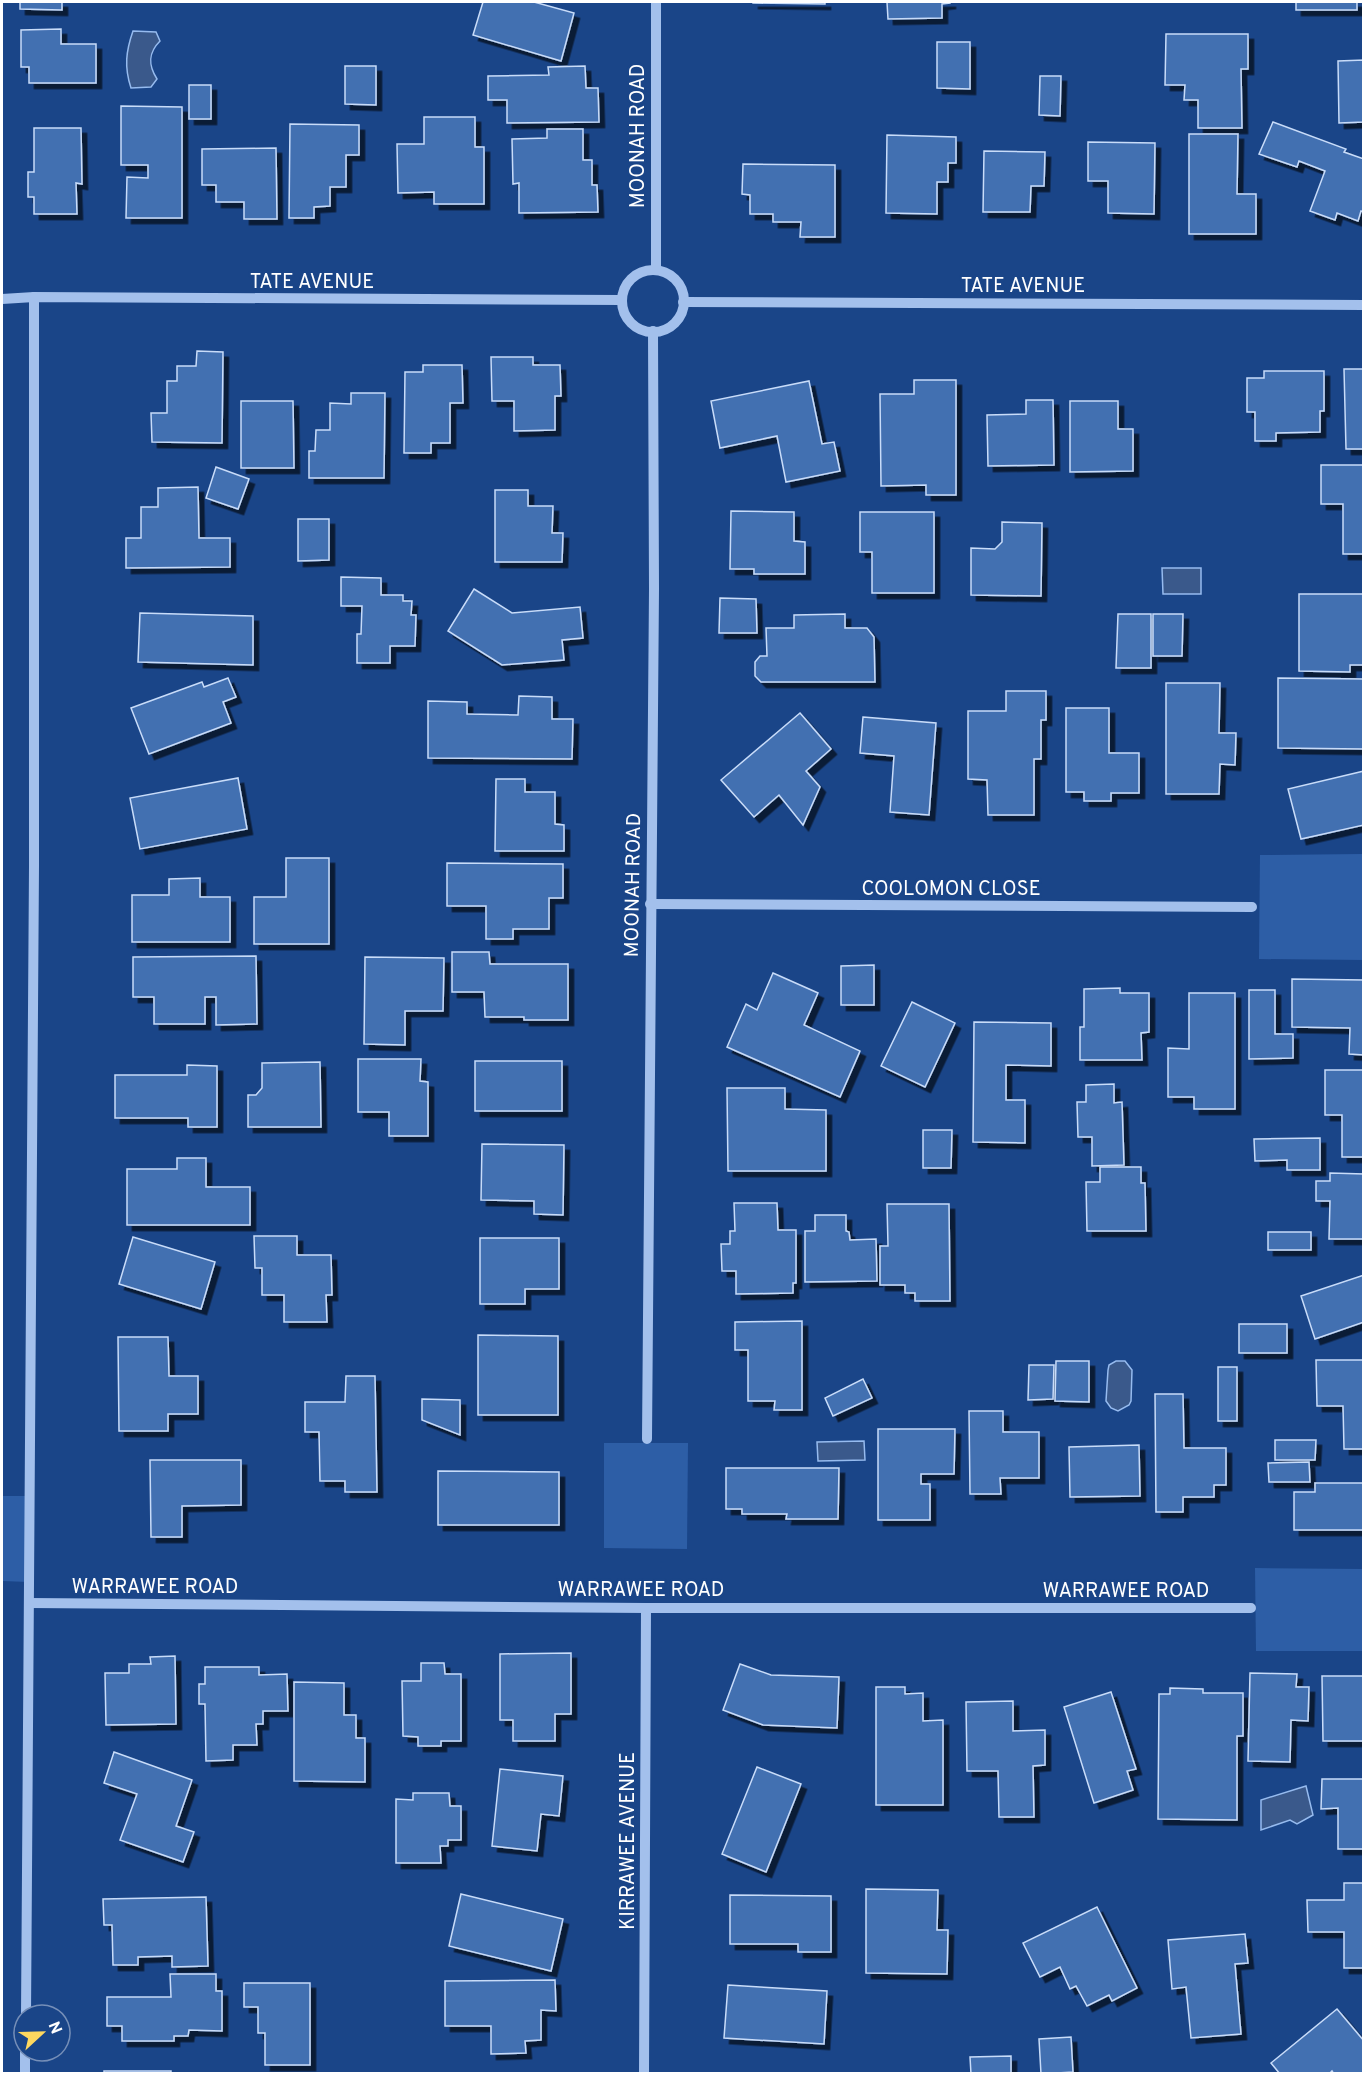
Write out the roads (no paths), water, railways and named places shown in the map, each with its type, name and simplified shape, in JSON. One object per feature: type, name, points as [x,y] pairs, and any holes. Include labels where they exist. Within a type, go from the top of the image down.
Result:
[{"type":"street","name":"MOONAH ROAD","points":[[656,2],[656,270]]},
{"type":"street","points":[[656,270],[668,273],[675,280],[681,288],[683,302],[679,317],[672,325],[653,332],[643,330],[627,318],[622,300],[624,288],[630,279],[638,273],[656,270]]},
{"type":"street","points":[[26,2003],[34,878],[34,297]]},
{"type":"street","name":"TATE AVENUE","points":[[2,299],[34,297],[622,300]]},
{"type":"street","name":"TATE AVENUE","points":[[683,302],[1364,305]]},
{"type":"street","name":"MOONAH ROAD","points":[[646,1439],[654,589],[653,332]]},
{"type":"street","name":"COOLOMON CLOSE","points":[[650,904],[1252,907]]},
{"type":"street","name":"WARRAWEE ROAD","points":[[29,1603],[646,1608],[1251,1608]]},
{"type":"street","name":"KIRRAWEE AVENUE","points":[[644,2073],[646,1608]]}]
